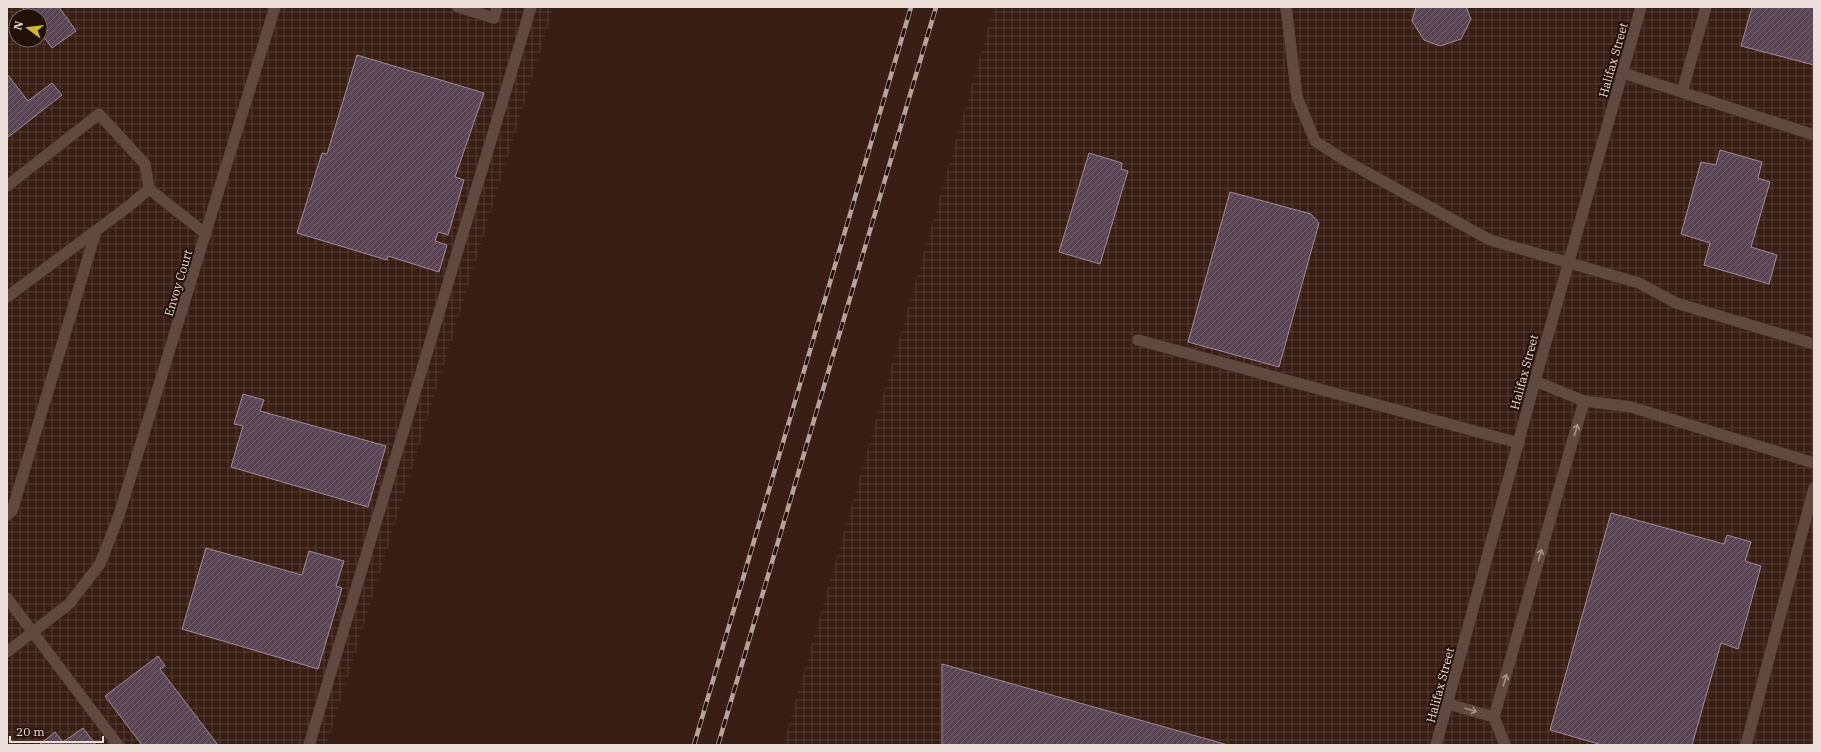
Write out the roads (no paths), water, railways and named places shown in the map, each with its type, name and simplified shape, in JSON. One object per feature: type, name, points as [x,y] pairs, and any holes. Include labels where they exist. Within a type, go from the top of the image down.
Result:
[{"type":"street","name":"Envoy Court","points":[[7,652],[69,604],[100,564],[118,518],[275,7]]},
{"type":"street","points":[[458,7],[494,18],[497,7]]},
{"type":"street","points":[[310,745],[531,7]]},
{"type":"street","points":[[1286,7],[1297,97],[1315,141],[1346,161],[1490,240],[1639,283],[1676,303],[1814,344]]},
{"type":"street","name":"Halifax Street","points":[[1436,745],[1535,381],[1641,7]]},
{"type":"street","points":[[1682,92],[1706,7]]},
{"type":"street","points":[[1623,73],[1814,135]]},
{"type":"street","points":[[7,186],[99,114],[145,164],[149,189],[206,234]]},
{"type":"street","points":[[7,297],[129,206],[149,189]]},
{"type":"street","points":[[7,515],[12,511],[96,231]]},
{"type":"street","points":[[1138,340],[1519,443]]},
{"type":"street","points":[[1535,381],[1584,401],[1631,407],[1814,463]]},
{"type":"street","points":[[1505,745],[1494,717],[1584,401]]},
{"type":"street","points":[[1746,745],[1814,488]]},
{"type":"street","points":[[7,598],[118,745]]},
{"type":"street","points":[[1448,704],[1494,717]]},
{"type":"railway","points":[[694,745],[911,7]]},
{"type":"railway","points":[[718,745],[936,7]]}]
